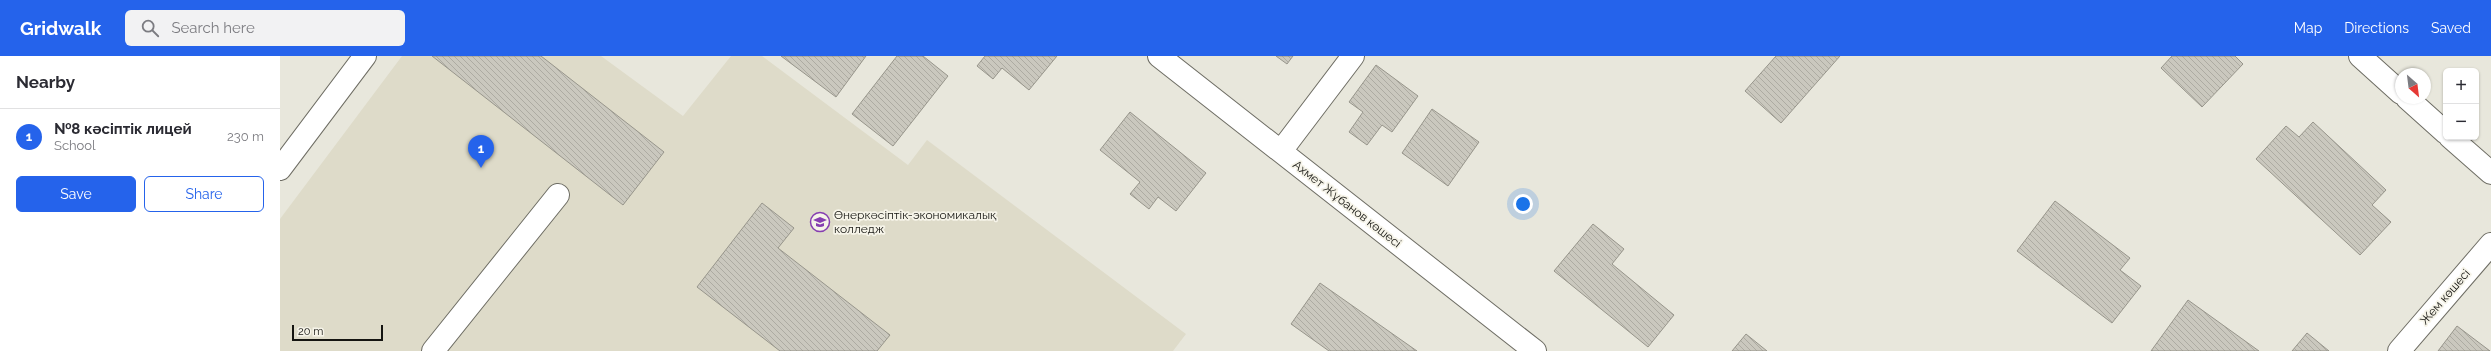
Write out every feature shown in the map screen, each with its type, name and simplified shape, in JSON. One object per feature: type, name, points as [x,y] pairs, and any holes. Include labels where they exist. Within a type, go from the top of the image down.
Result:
[{"type":"street","points":[[280,169],[366,56]]},
{"type":"street","name":"Ахмет Жұбанов көшесі","points":[[1159,56],[1535,351]]},
{"type":"street","points":[[1281,151],[1353,56]]},
{"type":"street","points":[[2360,56],[2395,88]]},
{"type":"street","points":[[2414,104],[2443,130]]},
{"type":"street","points":[[2453,140],[2491,174]]},
{"type":"street","points":[[433,351],[558,195]]},
{"type":"street","name":"Жем көшесі","points":[[2399,351],[2491,244]]},
{"type":"shaded area","points":[[402,56],[601,56],[683,116],[731,56],[762,56],[908,165],[927,140],[1186,334],[1173,351],[280,351],[280,219]]},
{"type":"building","points":[[432,56],[541,56],[664,152],[623,205]]},
{"type":"building","points":[[781,56],[866,56],[836,97]]},
{"type":"building","points":[[897,56],[923,56],[948,76],[893,146],[852,114]]},
{"type":"building","points":[[985,56],[1057,56],[1029,90],[1002,68],[993,79],[977,66]]},
{"type":"building","points":[[1276,56],[1293,56],[1287,64]]},
{"type":"building","points":[[1776,56],[1840,56],[1781,123],[1745,91]]},
{"type":"building","points":[[2172,56],[2235,56],[2243,64],[2202,107],[2161,68]]},
{"type":"building","points":[[1376,65],[1418,96],[1392,132],[1382,125],[1367,145],[1349,132],[1363,112],[1349,102]]},
{"type":"building","points":[[1432,109],[1479,142],[1448,186],[1402,153]]},
{"type":"building","points":[[1130,112],[1206,173],[1176,211],[1158,197],[1149,209],[1130,194],[1140,182],[1100,150]]},
{"type":"building","points":[[2313,122],[2386,190],[2372,205],[2391,222],[2360,255],[2256,159],[2286,126],[2299,137]]},
{"type":"building","points":[[2055,201],[2130,258],[2120,270],[2141,286],[2112,323],[2017,251]]},
{"type":"building","points":[[762,203],[794,228],[778,248],[890,335],[877,351],[780,351],[697,287]]},
{"type":"building","points":[[1593,224],[1624,249],[1612,264],[1674,315],[1648,347],[1554,271]]},
{"type":"building","points":[[1320,283],[1417,351],[1329,351],[1291,324]]},
{"type":"building","points":[[2188,300],[2259,351],[2151,351]]},
{"type":"building","points":[[2457,326],[2490,351],[2438,351]]},
{"type":"building","points":[[2307,333],[2329,351],[2292,351]]},
{"type":"building","points":[[1746,334],[1767,351],[1732,351]]},
{"type":"place","name":"№8 кәсіптік лицей","points":[[481,168]]},
{"type":"place","name":"Өнеркәсіптік-экономикалық колледж","points":[[820,222]]}]
